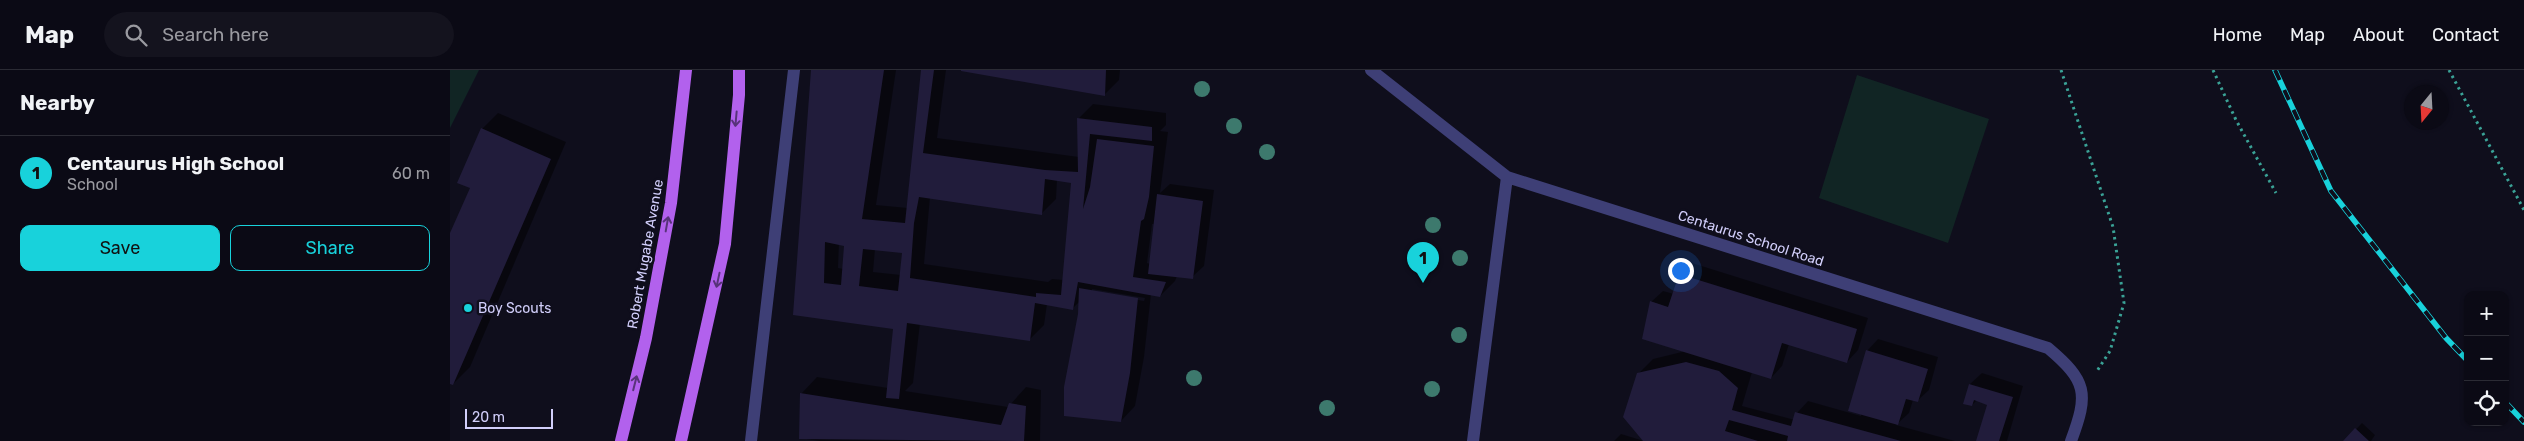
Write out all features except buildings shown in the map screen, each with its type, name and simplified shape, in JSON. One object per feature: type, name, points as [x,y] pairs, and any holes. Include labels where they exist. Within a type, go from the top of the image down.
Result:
[{"type":"main road","name":"Robert Mugabe Avenue","points":[[620,441],[646,338],[671,203],[686,70]]},
{"type":"main road","points":[[681,441],[725,244],[739,70]]},
{"type":"main road","points":[[684,428],[687,441]]},
{"type":"lane","points":[[751,441],[794,70]]},
{"type":"lane","name":"Centaurus School Road","points":[[1371,70],[1507,177],[2048,348],[2070,367],[2083,392]]},
{"type":"lane","points":[[1473,441],[1507,177]]},
{"type":"lane","points":[[2071,441],[2079,420],[2083,392]]},
{"type":"path","points":[[2062,70],[2113,227],[2124,303],[2110,351],[2083,392]]},
{"type":"path","points":[[2213,70],[2236,120],[2276,193]]},
{"type":"path","points":[[2449,70],[2524,210]]},
{"type":"green space","points":[[450,70],[479,70],[450,128]]},
{"type":"green space","points":[[1857,75],[1989,119],[1948,243],[1819,198]]},
{"type":"railway","points":[[2275,70],[2331,191],[2446,338],[2464,357]]},
{"type":"railway","points":[[2509,406],[2524,422]]},
{"type":"place","name":"Centaurus High School","points":[[1423,283]]},
{"type":"place","name":"Boy Scouts","points":[[468,308]]}]
